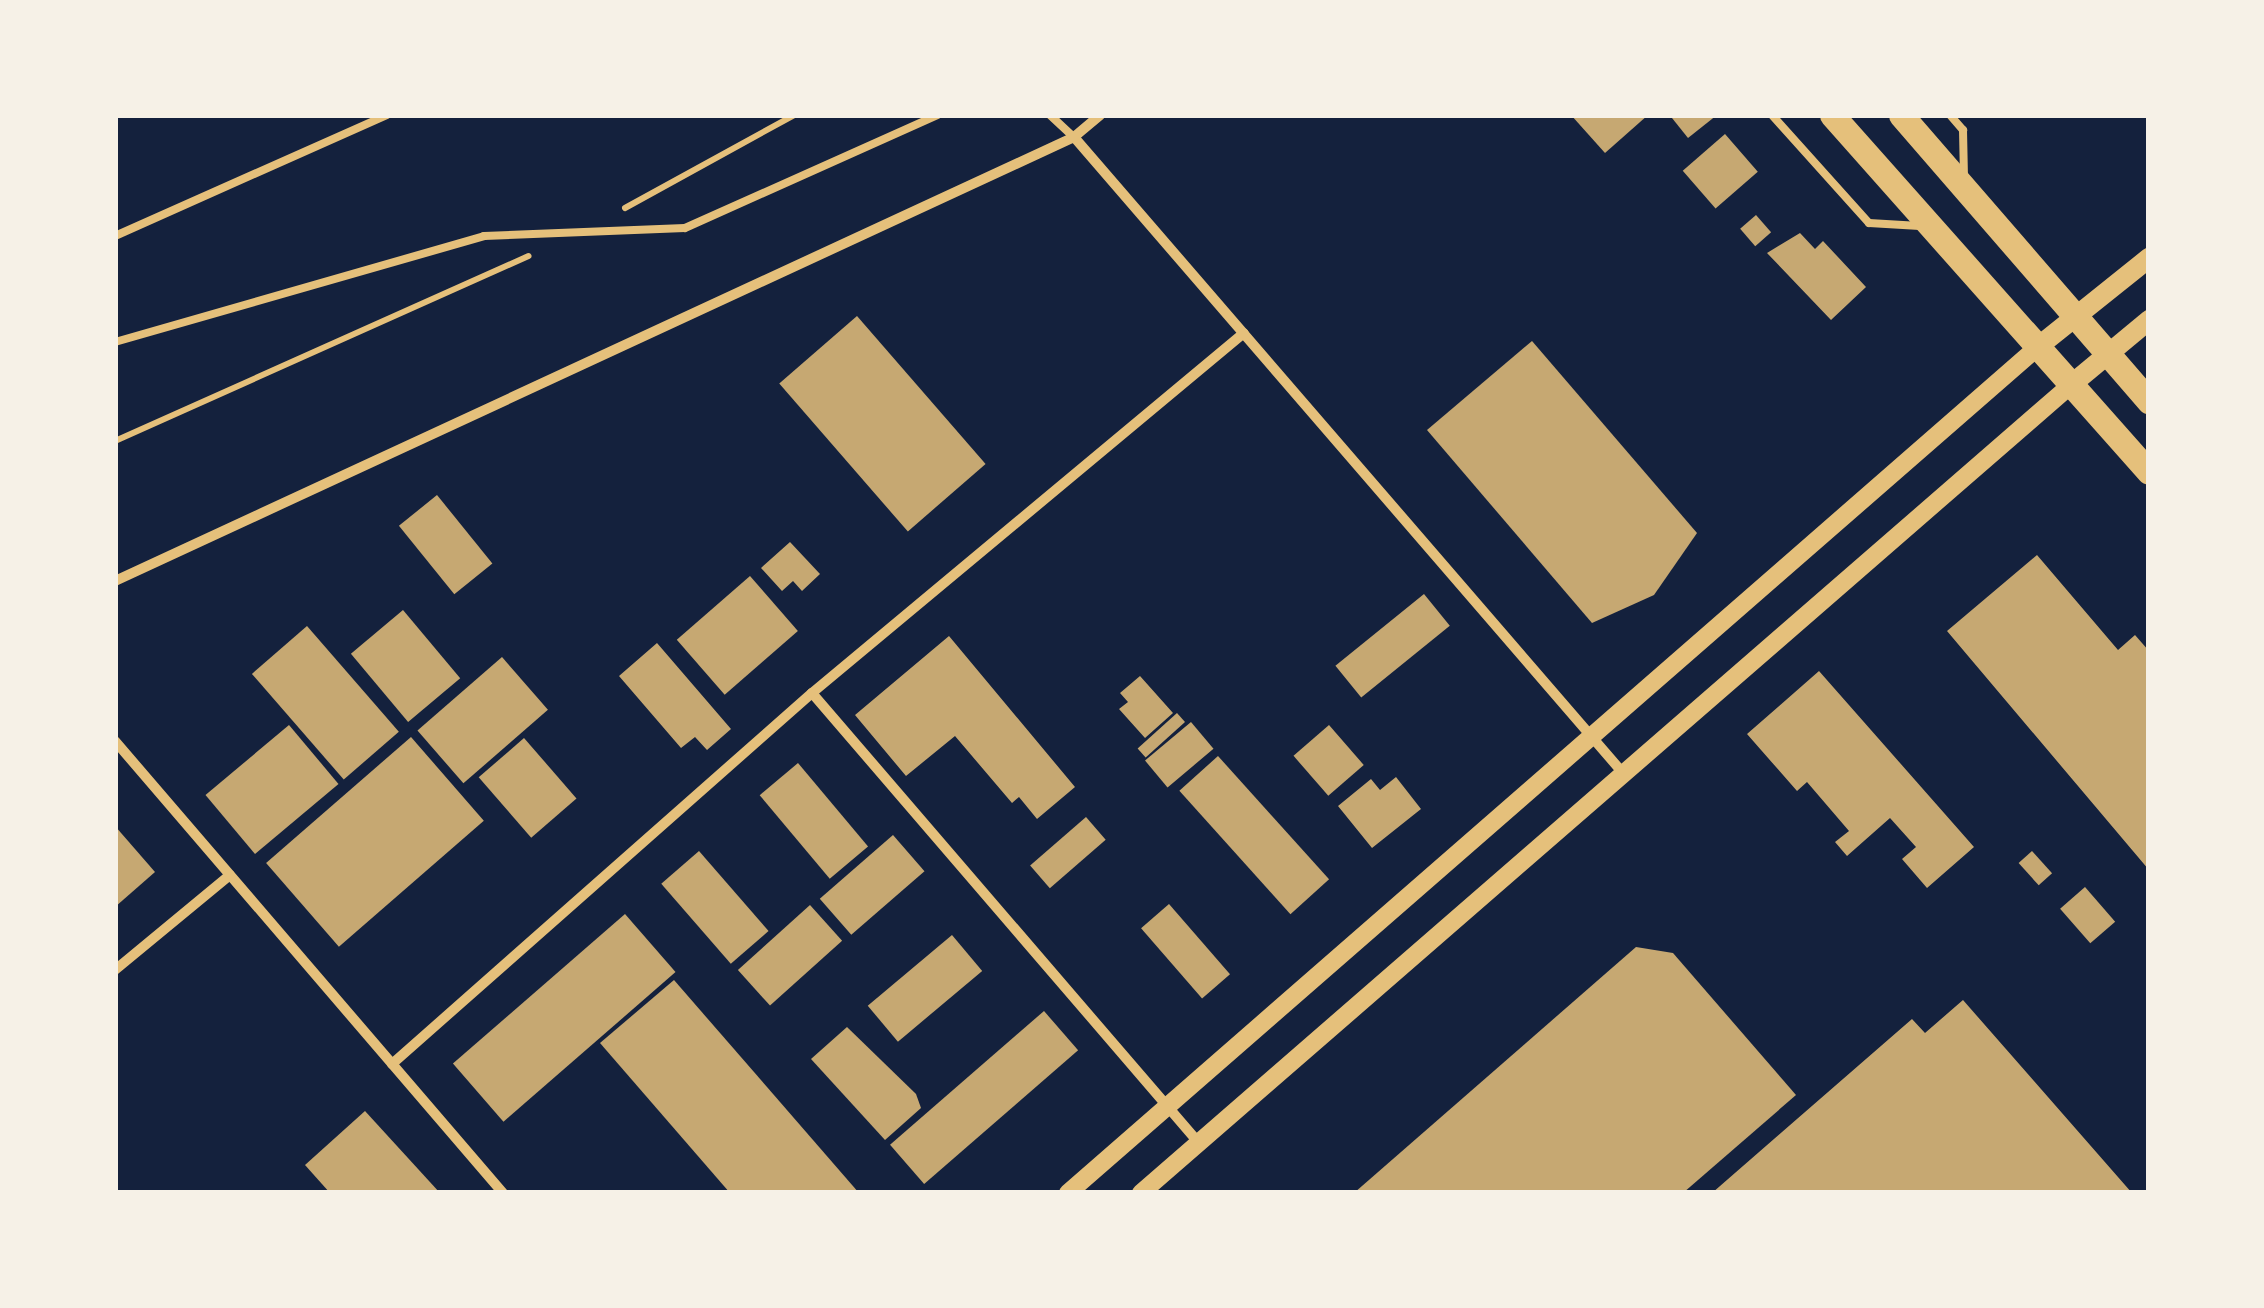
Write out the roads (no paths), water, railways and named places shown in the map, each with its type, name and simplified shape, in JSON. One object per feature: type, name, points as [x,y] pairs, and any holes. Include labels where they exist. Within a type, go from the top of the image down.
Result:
[{"type":"main road","points":[[1832,115],[2149,472]]},
{"type":"main road","points":[[1901,115],[2149,401]]},
{"type":"main road","points":[[2038,346],[2149,258]]},
{"type":"main road","points":[[2072,384],[2149,320]]},
{"type":"street","points":[[115,581],[1074,137],[1100,115]]},
{"type":"street","points":[[1074,137],[1623,773]]},
{"type":"street","points":[[392,1064],[812,693],[1244,333]]},
{"type":"street","points":[[1068,1193],[2038,346]]},
{"type":"street","points":[[1141,1193],[2072,384]]},
{"type":"street","points":[[812,693],[1198,1142]]},
{"type":"street","points":[[115,741],[503,1193]]},
{"type":"street","points":[[115,970],[230,875]]},
{"type":"lane","points":[[115,236],[386,115]]},
{"type":"lane","points":[[115,342],[450,243],[648,235],[722,216],[938,115]]},
{"type":"lane","points":[[1050,115],[1074,137]]},
{"type":"lane","points":[[1772,115],[1868,223],[1930,226]]},
{"type":"lane","points":[[1950,115],[1964,130],[1965,188]]}]
